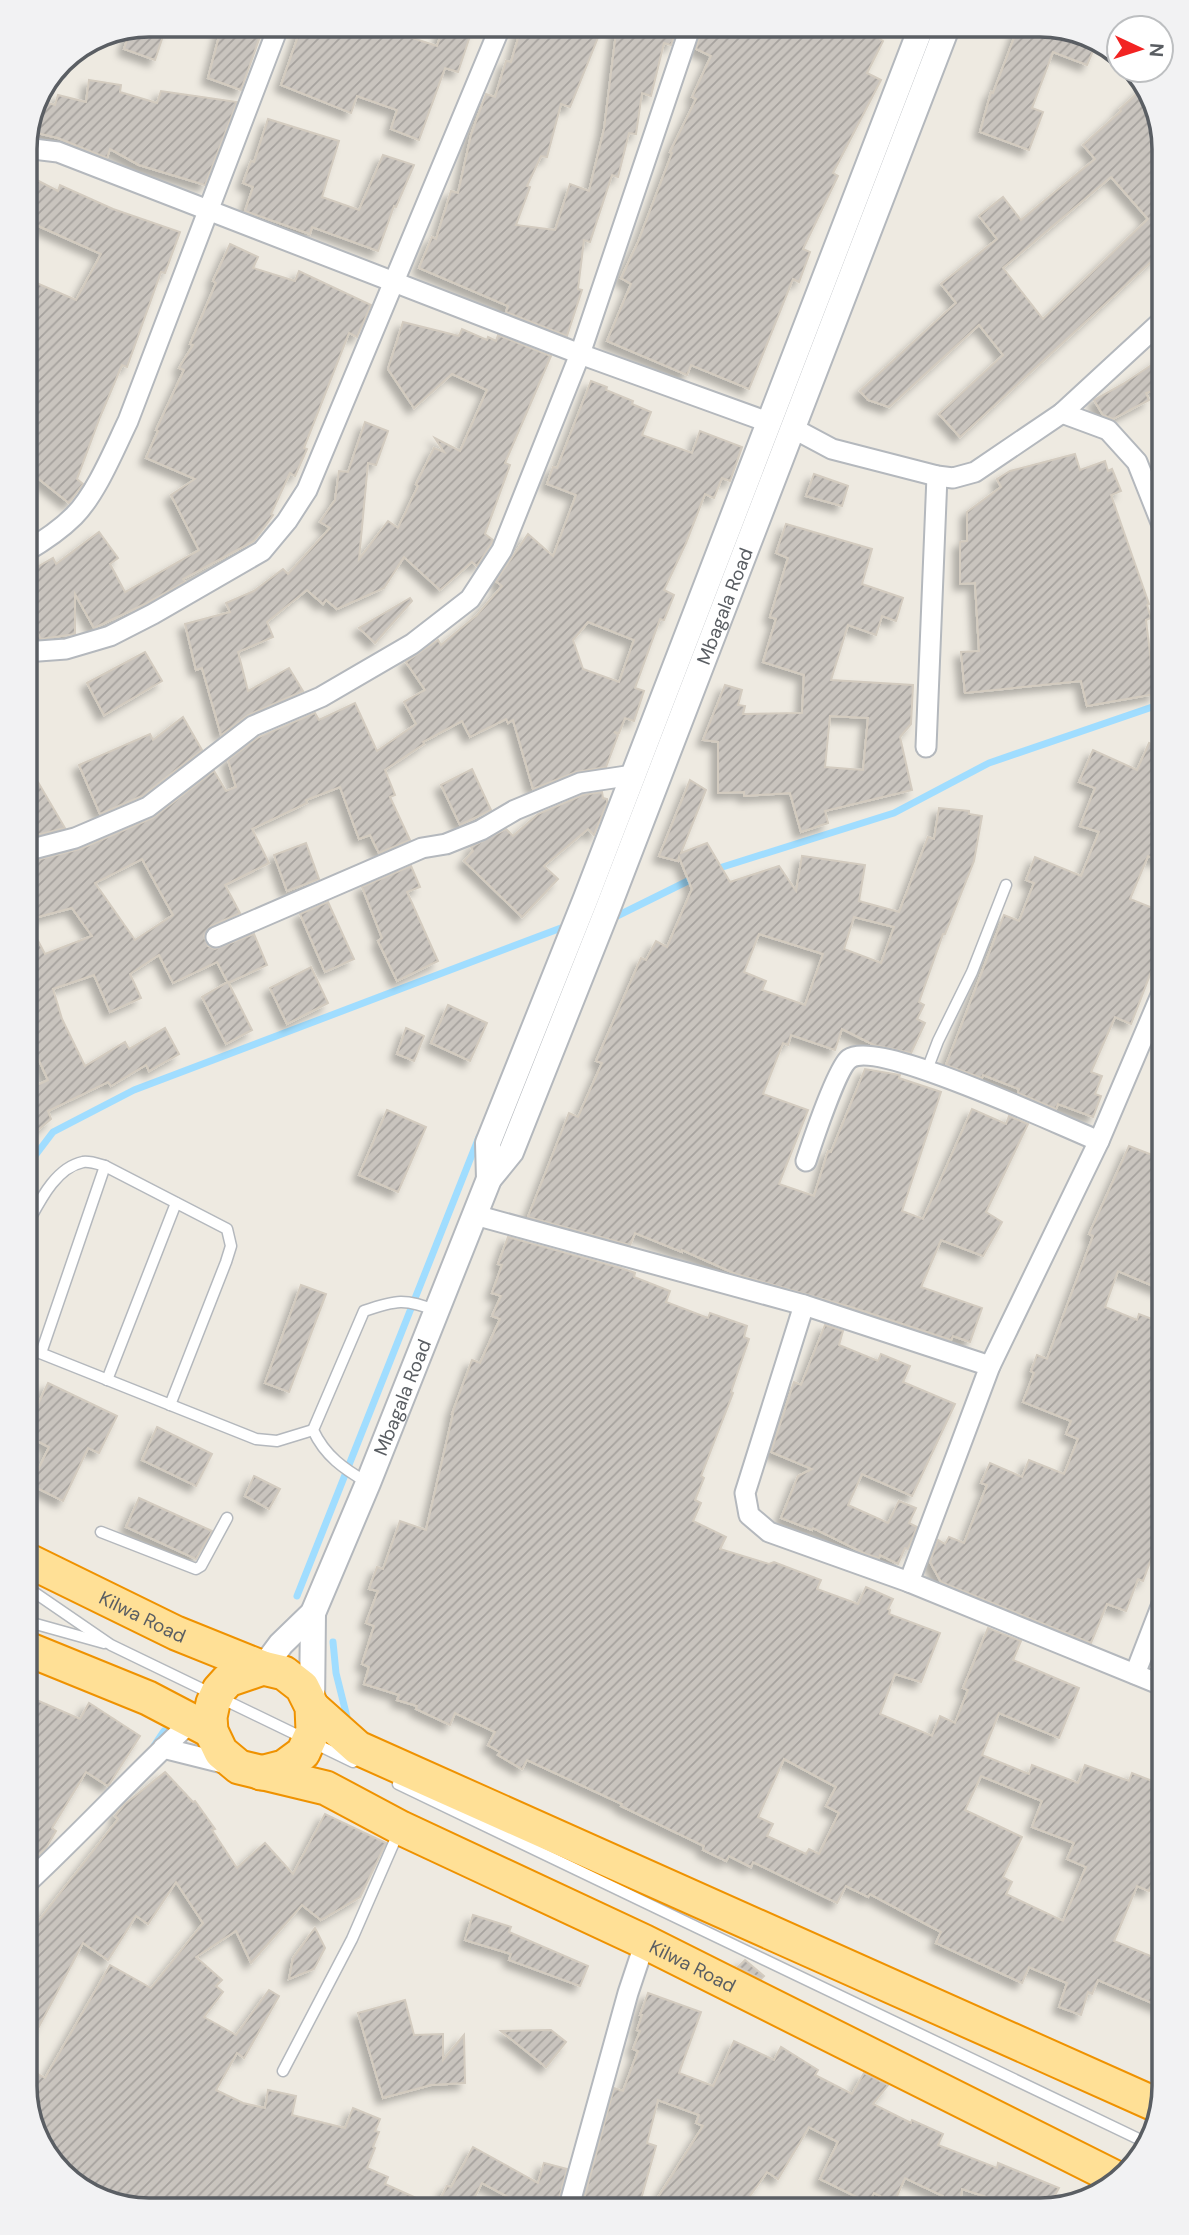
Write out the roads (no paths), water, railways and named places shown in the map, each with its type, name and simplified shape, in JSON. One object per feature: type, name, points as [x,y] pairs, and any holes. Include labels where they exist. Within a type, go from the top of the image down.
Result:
[{"type":"highway","name":"Kilwa Road","points":[[37,1565],[176,1633],[263,1668],[284,1673],[302,1687],[312,1707]]},
{"type":"highway","points":[[37,1653],[148,1698],[201,1726],[221,1752],[250,1770],[284,1767],[303,1753],[313,1731],[312,1707]]},
{"type":"highway","points":[[201,1726],[210,1717],[216,1696],[228,1680],[263,1668]]},
{"type":"highway","points":[[312,1707],[358,1748],[1151,2102]]},
{"type":"highway","name":"Kilwa Road","points":[[250,1770],[326,1788],[401,1828],[645,1942],[1109,2175]]},
{"type":"street","points":[[37,545],[75,515],[102,475],[128,421],[274,37]]},
{"type":"street","points":[[37,651],[66,649],[110,636],[262,551],[287,521],[307,490],[496,37]]},
{"type":"street","points":[[37,848],[75,838],[148,807],[253,726],[321,696],[412,644],[470,599],[502,550],[580,354],[687,37]]},
{"type":"street","name":"Mbagala Road","points":[[312,1707],[313,1613],[489,1180],[511,1152],[608,908],[918,37]]},
{"type":"street","name":"Mbagala Road","points":[[489,1180],[488,1143],[633,775],[943,37]]},
{"type":"street","points":[[37,149],[58,152],[580,354],[802,433],[832,449],[937,476],[953,478],[975,472],[1062,413],[1152,330]]},
{"type":"street","points":[[1062,413],[1108,430],[1137,462],[1152,500]]},
{"type":"street","points":[[926,747],[937,476]]},
{"type":"street","points":[[216,936],[422,848],[446,844],[481,830],[544,796],[590,780],[633,775]]},
{"type":"street","points":[[909,1582],[990,1366],[1099,1142],[1152,1016]]},
{"type":"street","points":[[806,1161],[827,1101],[847,1059],[860,1054],[928,1070],[1099,1142]]},
{"type":"street","points":[[475,1215],[804,1305],[990,1366]]},
{"type":"street","points":[[804,1305],[745,1493],[748,1515],[769,1532],[909,1582],[1152,1681]]},
{"type":"street","name":"Mbagala Road","points":[[263,1668],[281,1644],[313,1613]]},
{"type":"street","points":[[1135,1674],[1152,1630]]},
{"type":"street","points":[[37,1873],[163,1748],[201,1726]]},
{"type":"street","points":[[163,1748],[250,1770]]},
{"type":"street","points":[[571,2198],[628,1993],[645,1942]]},
{"type":"lane","points":[[928,1070],[938,1041],[972,972],[1006,885]]},
{"type":"lane","points":[[37,1208],[67,1167],[86,1161],[105,1166],[227,1229],[231,1246],[170,1405]]},
{"type":"lane","points":[[41,1353],[105,1166]]},
{"type":"lane","points":[[107,1380],[176,1203]]},
{"type":"lane","points":[[368,1483],[335,1462],[319,1444],[313,1430],[363,1311],[400,1300],[413,1301],[438,1311]]},
{"type":"lane","points":[[37,1352],[256,1439],[277,1441],[313,1430]]},
{"type":"lane","points":[[101,1532],[196,1569],[201,1566],[227,1518]]},
{"type":"lane","points":[[37,1595],[111,1645],[358,1765]]},
{"type":"lane","points":[[37,1625],[111,1645]]},
{"type":"lane","points":[[383,1777],[1139,2139]]},
{"type":"lane","points":[[283,2071],[352,1939],[401,1828]]},
{"type":"waterway","points":[[713,870],[894,813],[989,763],[1152,707]]},
{"type":"waterway","points":[[615,917],[696,877]]},
{"type":"waterway","points":[[37,1153],[53,1132],[134,1090],[561,928]]},
{"type":"waterway","points":[[297,1596],[479,1137]]},
{"type":"waterway","points":[[333,1642],[336,1673],[349,1725]]},
{"type":"waterway","points":[[154,1746],[164,1731]]}]
